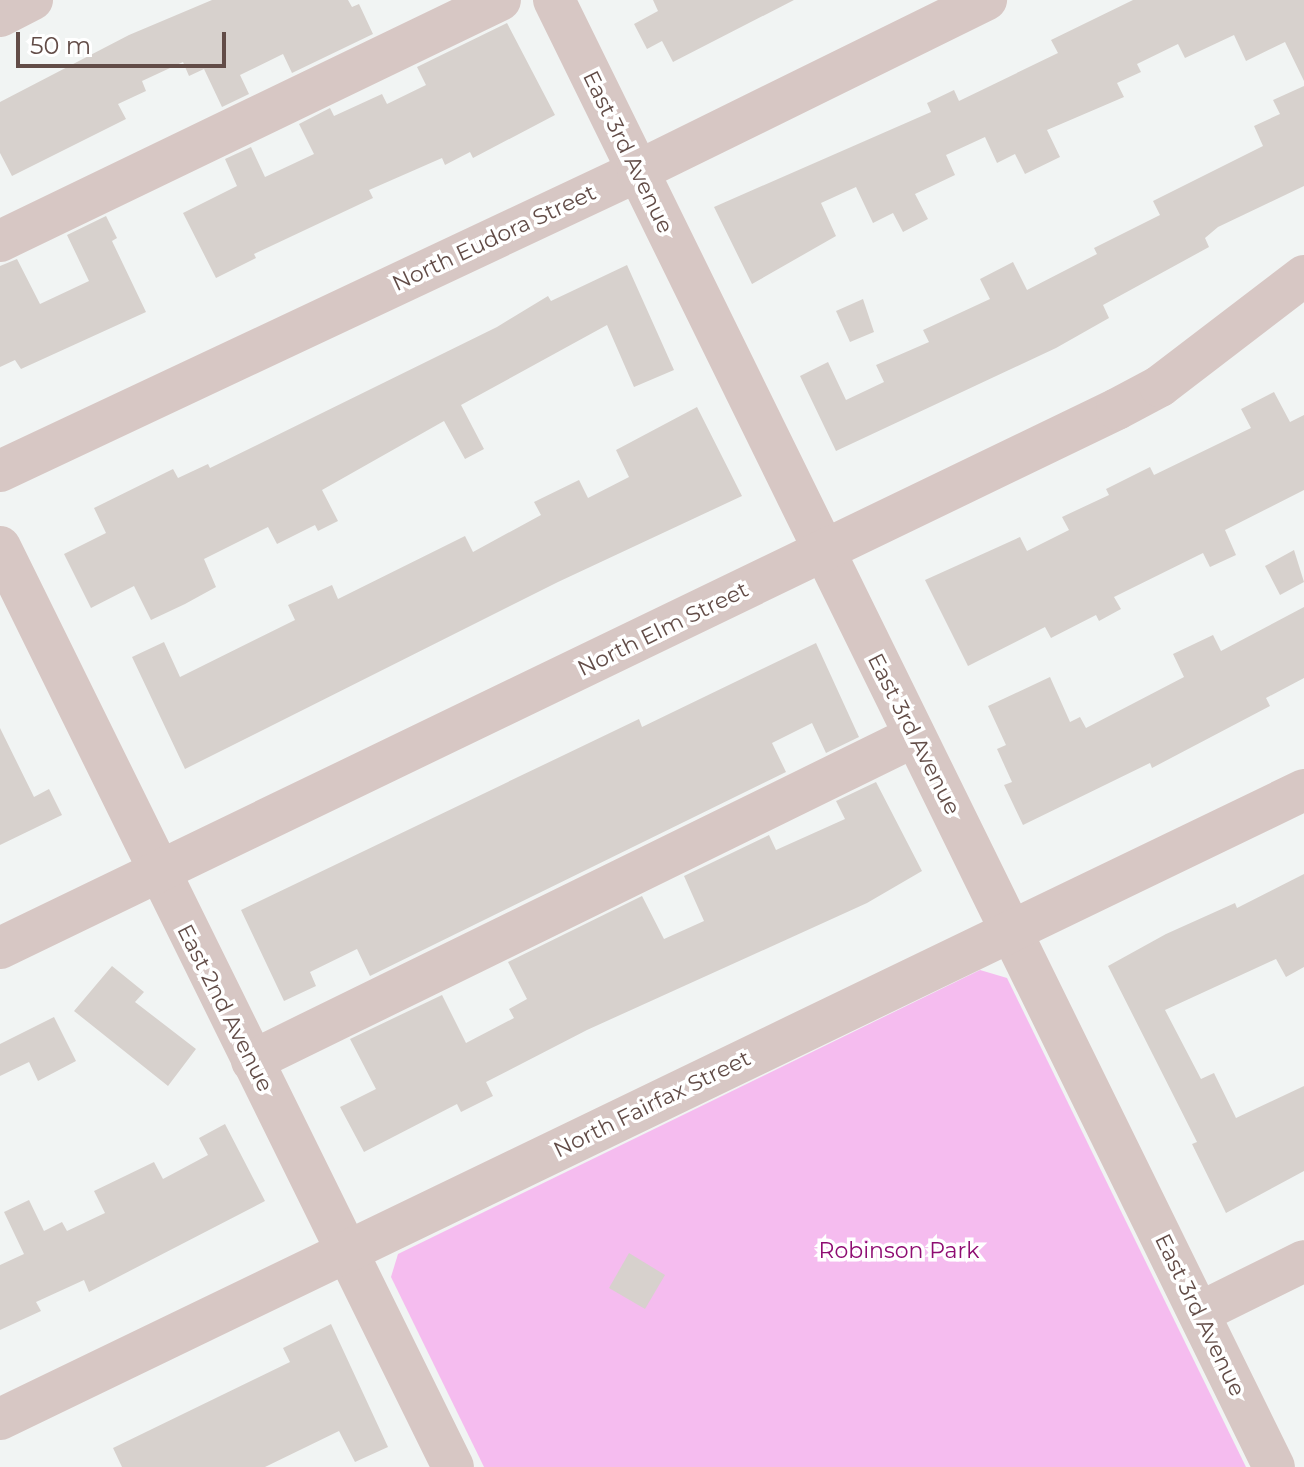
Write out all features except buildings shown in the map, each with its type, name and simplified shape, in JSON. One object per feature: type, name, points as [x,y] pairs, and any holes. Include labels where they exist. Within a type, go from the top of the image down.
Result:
[{"type":"street","points":[[0,16],[32,0]]},
{"type":"street","points":[[0,241],[500,0]]},
{"type":"street","name":"East 3rd Avenue","points":[[554,0],[1274,1467]]},
{"type":"street","name":"North Eudora Street","points":[[0,471],[638,171],[986,0]]},
{"type":"street","name":"North Elm Street","points":[[0,948],[823,552],[1160,386],[1304,276]]},
{"type":"street","name":"East 2nd Avenue","points":[[0,547],[156,871],[453,1467]]},
{"type":"street","points":[[252,1061],[915,736]]},
{"type":"street","name":"North Fairfax Street","points":[[0,1419],[1304,790]]},
{"type":"street","points":[[1199,1313],[1304,1261]]},
{"type":"green space","name":"Robinson Park","points":[[980,970],[1007,978],[1246,1467],[484,1467],[391,1277],[398,1254]]}]
